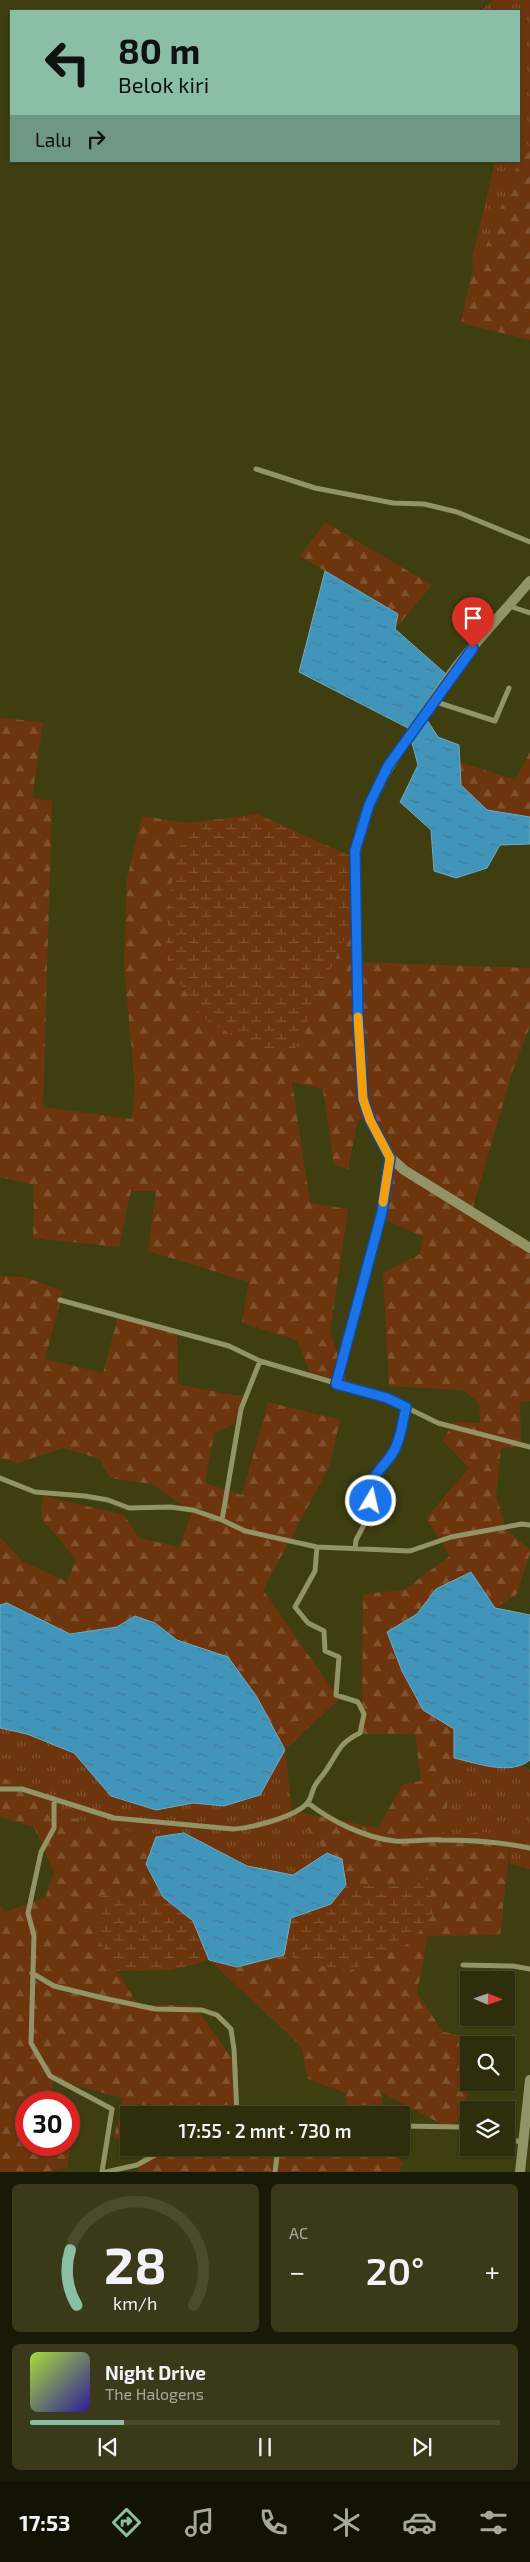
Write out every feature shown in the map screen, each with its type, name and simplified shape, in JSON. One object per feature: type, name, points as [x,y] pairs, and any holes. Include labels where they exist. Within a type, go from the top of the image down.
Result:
[{"type":"street","points":[[256,470],[315,488],[393,503],[424,504],[457,512],[530,542]]},
{"type":"street","points":[[530,581],[460,662],[388,766],[369,805],[355,851],[358,1017],[363,1099],[370,1120],[390,1158],[420,1181],[530,1248]]},
{"type":"street","points":[[509,606],[530,614]]},
{"type":"street","points":[[433,701],[496,722],[509,688]]},
{"type":"street","points":[[336,1384],[382,1212],[390,1158]]},
{"type":"street","points":[[60,1300],[229,1346],[260,1361],[387,1398],[438,1422],[530,1447]]},
{"type":"street","points":[[222,1520],[241,1409],[260,1361]]},
{"type":"street","points":[[355,1549],[356,1540],[367,1519],[371,1501],[371,1484],[379,1469],[395,1449],[406,1407]]},
{"type":"street","points":[[0,1478],[35,1492],[85,1496],[129,1508],[170,1506],[193,1510],[222,1520],[245,1531],[317,1547],[410,1551],[451,1537],[522,1524],[530,1526]]},
{"type":"street","points":[[0,1789],[22,1788],[114,1818],[233,1829],[250,1828],[284,1817],[308,1803],[315,1785],[328,1768],[334,1754],[347,1740],[360,1733],[364,1714],[358,1702],[336,1695],[340,1657],[325,1651],[324,1631],[308,1623],[295,1607],[314,1571],[317,1547]]},
{"type":"street","points":[[54,1799],[54,1828],[40,1852],[28,1913],[34,1936],[31,2043],[50,2076],[112,2109],[102,2172]]},
{"type":"street","points":[[308,1803],[319,1812],[361,1832],[395,1841],[504,1842],[530,1848]]},
{"type":"street","points":[[464,1965],[512,1966],[530,1969]]},
{"type":"street","points":[[32,1973],[54,1986],[103,1998],[155,2008],[202,2010],[217,2015],[231,2029],[234,2048],[237,2106]]},
{"type":"street","points":[[520,2172],[530,2080]]},
{"type":"street","points":[[410,2126],[460,2127]]},
{"type":"street","points":[[515,2141],[522,2142]]},
{"type":"street","points":[[106,2172],[137,2165],[153,2156]]},
{"type":"street","points":[[275,2172],[277,2156]]},
{"type":"green space","points":[[493,0],[530,0],[530,146],[522,153],[520,158],[520,10],[481,10]]},
{"type":"green space","points":[[530,146],[530,340],[461,323],[473,267],[480,262],[522,153]]},
{"type":"green space","points":[[495,162],[519,162],[480,262],[473,267],[472,260]]},
{"type":"green space","points":[[325,522],[432,585],[395,629],[398,614],[300,556]]},
{"type":"green space","points":[[0,718],[43,722],[32,798],[52,801],[43,1107],[132,1119],[135,1087],[124,965],[127,879],[142,816],[187,823],[172,880],[353,919],[356,962],[530,968],[530,1026],[512,1073],[472,1210],[530,1245],[530,1401],[520,1402],[521,1447],[501,1448],[496,1495],[506,1530],[530,1549],[530,1553],[517,1594],[495,1608],[471,1572],[436,1589],[417,1614],[387,1632],[423,1710],[454,1729],[454,1758],[443,1835],[488,1832],[510,1844],[500,1935],[428,1936],[417,1993],[443,2032],[466,2036],[460,2036],[460,2091],[469,2091],[465,2101],[460,2101],[460,2113],[453,2130],[382,2093],[382,2106],[347,2106],[346,2093],[308,2079],[301,2046],[209,1960],[237,1967],[284,1955],[348,1972],[427,1874],[401,1886],[346,1885],[342,1859],[327,1853],[292,1811],[378,1828],[403,1784],[421,1781],[415,1734],[362,1734],[363,1594],[404,1590],[450,1556],[426,1518],[469,1468],[443,1441],[453,1422],[480,1423],[479,1403],[463,1390],[389,1386],[383,1273],[420,1254],[423,1237],[380,1217],[390,1144],[377,1124],[358,1119],[348,1169],[334,1165],[323,1089],[292,1082],[310,1203],[348,1209],[330,1332],[348,1384],[310,1372],[297,1340],[242,1323],[249,1282],[148,1251],[156,1191],[131,1191],[119,1247],[33,1238],[34,1185],[0,1177]]},
{"type":"green space","points":[[530,752],[530,817],[487,810],[461,785],[460,762],[515,780]]},
{"type":"green space","points":[[257,814],[351,856],[353,919],[292,1056],[244,1043],[198,1014],[165,956],[172,880],[187,823]]},
{"type":"green space","points":[[0,1276],[25,1277],[63,1291],[45,1359],[103,1373],[118,1317],[177,1335],[178,1384],[243,1397],[234,1424],[214,1433],[205,1483],[242,1495],[268,1402],[340,1420],[330,1465],[263,1590],[339,1699],[285,1750],[257,1697],[228,1657],[177,1640],[155,1623],[135,1616],[117,1627],[70,1634],[7,1603],[0,1605],[0,1537],[22,1561],[67,1582],[76,1559],[41,1518],[43,1496],[124,1515],[139,1538],[179,1547],[192,1512],[152,1484],[110,1478],[100,1459],[63,1448],[18,1463],[0,1458]]},
{"type":"green space","points":[[0,1728],[27,1734],[75,1753],[111,1796],[156,1810],[193,1803],[224,1806],[260,1795],[285,1750],[292,1811],[327,1853],[293,1875],[247,1866],[184,1833],[156,1837],[59,1815],[0,1775]]},
{"type":"green space","points":[[454,1758],[493,1767],[523,1765],[530,1771],[530,1869],[510,1864],[510,1844],[443,1835]]},
{"type":"green space","points":[[0,1775],[59,1815],[156,1837],[146,1864],[163,1897],[137,1900],[101,1895],[96,1935],[138,2005],[194,2005],[238,2067],[236,2106],[121,2106],[123,2098],[54,2080],[51,2091],[15,2091],[15,2156],[69,2156],[67,2168],[45,2172],[0,2172],[0,1905],[5,1912],[45,1898],[54,1873],[34,1827],[0,1817]]},
{"type":"green space","points":[[427,1874],[436,1911],[410,1943],[347,1972],[284,1955],[291,1918],[331,1904],[346,1885],[401,1886]]},
{"type":"green space","points":[[101,1895],[137,1900],[163,1897],[193,1921],[209,1960],[172,1970],[117,1971],[96,1935]]},
{"type":"green space","points":[[120,2111],[120,2140],[114,2138]]},
{"type":"green space","points":[[144,2156],[397,2156],[403,2163],[399,2172],[138,2172]]},
{"type":"water","points":[[325,571],[398,614],[395,629],[446,674],[422,712],[438,737],[459,745],[461,785],[487,810],[530,817],[530,844],[500,845],[487,868],[456,878],[434,871],[431,830],[400,802],[418,765],[408,728],[299,672]]},
{"type":"water","points":[[471,1572],[495,1608],[530,1615],[530,1760],[522,1765],[503,1768],[493,1767],[454,1758],[454,1729],[423,1710],[402,1671],[387,1632],[417,1614],[436,1589]]},
{"type":"water","points":[[7,1603],[70,1634],[117,1627],[135,1616],[155,1623],[177,1640],[228,1657],[257,1697],[285,1750],[260,1795],[224,1806],[193,1803],[156,1810],[111,1796],[74,1753],[27,1734],[0,1728],[0,1605]]},
{"type":"water","points":[[184,1833],[247,1866],[293,1875],[327,1853],[342,1859],[346,1885],[331,1904],[291,1918],[284,1955],[237,1967],[209,1960],[193,1921],[163,1897],[146,1864],[156,1837]]},
{"type":"slow traffic","points":[[358,1017],[363,1099],[370,1120],[390,1158],[383,1202]]},
{"type":"route","points":[[371,1501],[369,1490],[371,1484],[379,1469],[395,1449],[406,1407],[387,1398],[336,1384],[382,1212],[390,1158],[370,1120],[363,1099],[358,1017],[355,851],[369,805],[388,766],[460,662],[473,648]]}]
